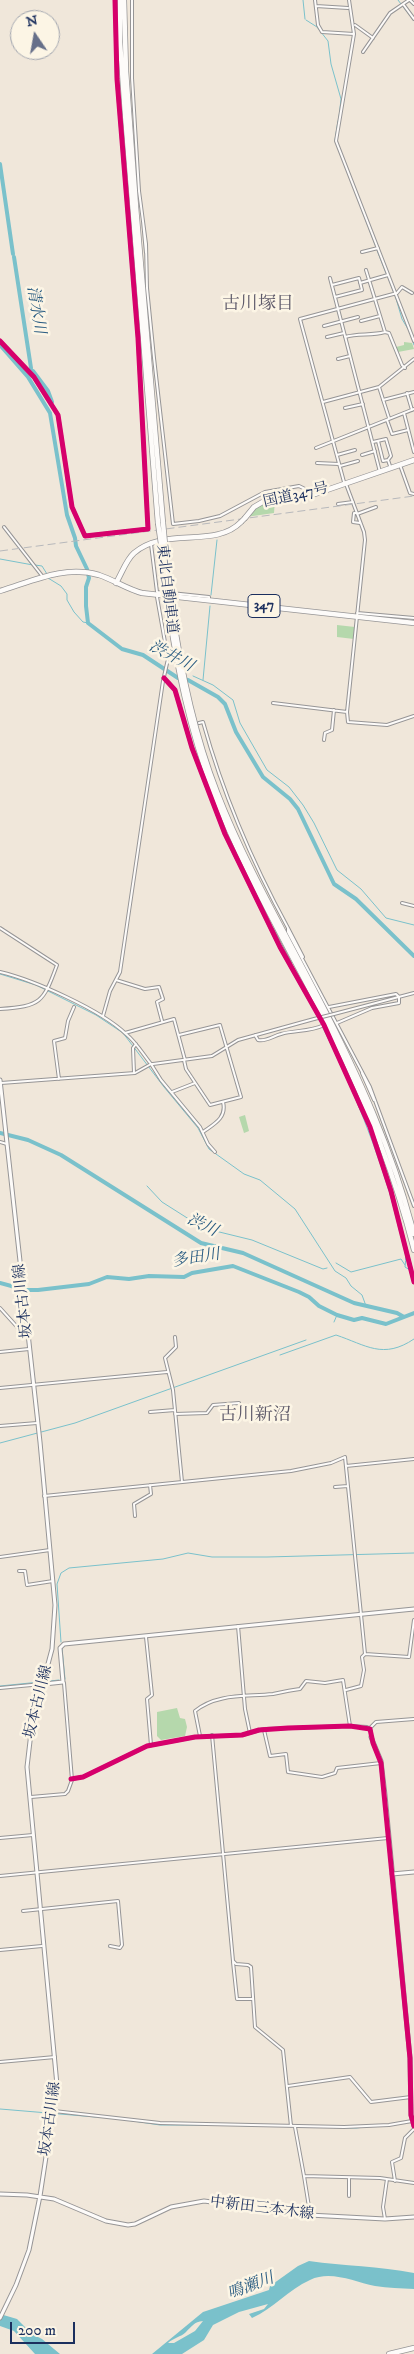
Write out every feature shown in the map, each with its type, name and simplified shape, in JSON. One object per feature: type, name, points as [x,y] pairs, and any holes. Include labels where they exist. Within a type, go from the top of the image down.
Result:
[{"type":"highway","name":"東北自動車道","points":[[122,0],[120,42],[125,114],[161,523],[167,589],[184,690],[205,769],[236,844],[332,1034],[374,1125],[396,1188],[414,1250]]},
{"type":"highway","name":"国道347号","points":[[116,583],[130,558],[140,549],[151,544],[178,537],[224,534],[235,528],[257,504],[266,500],[308,496],[414,460]]},
{"type":"highway","name":"347","points":[[0,591],[43,577],[67,572],[88,573],[134,591],[157,595],[357,614],[414,622]]},
{"type":"highway","name":"東北自動車道","points":[[184,690],[217,792],[253,871],[332,1024],[369,1101],[391,1158],[414,1234]]},
{"type":"highway","points":[[389,2354],[414,2350]]},
{"type":"highway","points":[[401,2354],[414,2350]]},
{"type":"main road","name":"坂本古川線","points":[[0,1082],[53,1581],[55,1632],[28,1748],[29,1797],[57,2085],[40,2196],[29,2250],[0,2318]]},
{"type":"main road","points":[[44,1684],[63,1682],[60,1648],[62,1644],[414,1609]]},
{"type":"main road","points":[[371,1737],[381,1763],[410,2058],[413,2124]]},
{"type":"main road","points":[[392,1874],[414,1872]]},
{"type":"main road","name":"中新田三本木線","points":[[0,2194],[40,2196],[66,2203],[106,2221],[128,2225],[135,2224],[171,2207],[204,2201],[296,2214],[385,2219],[414,2217]]},
{"type":"street","points":[[0,341],[44,391],[58,415],[72,507],[86,537],[148,529],[143,392],[118,79],[115,0]]},
{"type":"street","points":[[132,0],[131,78],[146,254],[147,288],[174,524],[220,516],[265,492],[299,486],[305,489],[308,496]]},
{"type":"street","points":[[315,0],[319,27],[323,34],[354,34]]},
{"type":"street","points":[[349,0],[348,8],[354,25],[354,34],[336,138],[414,341]]},
{"type":"street","points":[[363,52],[390,13],[410,0],[414,4]]},
{"type":"street","points":[[404,4],[414,19]]},
{"type":"street","points":[[316,6],[348,8]]},
{"type":"street","points":[[354,25],[373,38]]},
{"type":"street","points":[[128,214],[132,238],[132,264]]},
{"type":"street","points":[[143,218],[143,238],[146,254]]},
{"type":"street","points":[[362,252],[378,248]]},
{"type":"street","points":[[366,270],[385,332],[389,333],[405,368]]},
{"type":"street","points":[[360,283],[388,275]]},
{"type":"street","points":[[330,278],[381,472]]},
{"type":"street","points":[[332,285],[359,278],[362,290],[334,297]]},
{"type":"street","points":[[412,293],[402,287],[395,294],[300,319],[339,465],[365,540],[347,712],[348,722],[383,725],[414,716]]},
{"type":"street","points":[[361,321],[380,316]]},
{"type":"street","points":[[324,326],[358,317]]},
{"type":"street","points":[[345,337],[356,334],[373,336],[385,332]]},
{"type":"street","points":[[328,337],[344,333]]},
{"type":"street","points":[[338,359],[350,356]]},
{"type":"street","points":[[323,402],[379,386],[405,368],[414,359]]},
{"type":"street","points":[[379,386],[392,434],[408,430]]},
{"type":"street","points":[[153,392],[158,392]]},
{"type":"street","points":[[383,400],[414,392]]},
{"type":"street","points":[[316,448],[413,410],[407,394]]},
{"type":"street","points":[[346,408],[363,404]]},
{"type":"street","points":[[404,413],[413,441],[414,452]]},
{"type":"street","points":[[373,442],[386,439],[391,456],[388,460],[391,468]]},
{"type":"street","points":[[378,441],[383,461],[388,460]]},
{"type":"street","points":[[337,455],[355,450]]},
{"type":"street","points":[[362,455],[375,451]]},
{"type":"street","points":[[317,463],[339,465],[358,461]]},
{"type":"street","points":[[400,465],[410,493],[414,494]]},
{"type":"street","points":[[162,473],[167,473]]},
{"type":"street","points":[[338,504],[353,502]]},
{"type":"street","points":[[360,523],[353,522],[354,513],[357,514],[376,507]]},
{"type":"street","points":[[4,527],[43,577]]},
{"type":"street","points":[[151,544],[157,592],[209,597],[209,600]]},
{"type":"street","points":[[103,1016],[110,991],[120,972],[124,951],[167,666],[157,595]]},
{"type":"street","points":[[357,614],[414,618]]},
{"type":"street","points":[[165,676],[175,690],[215,807],[270,925],[324,1026],[362,1110],[392,1191],[414,1282]]},
{"type":"street","points":[[273,702],[347,712]]},
{"type":"street","points":[[324,740],[325,733],[332,730],[334,710]]},
{"type":"street","points":[[199,723],[203,722],[229,808],[376,1102],[414,1206]]},
{"type":"street","points":[[402,903],[414,906]]},
{"type":"street","points":[[270,925],[285,950],[293,969]]},
{"type":"street","points":[[0,928],[57,965],[47,994],[26,1007],[0,1009]]},
{"type":"street","points":[[288,928],[288,932],[305,961]]},
{"type":"street","points":[[0,972],[48,990],[103,1016],[125,1033],[172,1092],[215,1152]]},
{"type":"street","points":[[116,980],[145,989],[160,987],[163,999],[157,1002],[162,1021]]},
{"type":"street","points":[[0,1082],[134,1074],[149,1065],[212,1056],[238,1040],[414,993]]},
{"type":"street","points":[[329,1007],[396,994],[399,997]]},
{"type":"street","points":[[337,1023],[372,1008],[398,1003],[399,997]]},
{"type":"street","points":[[59,1079],[54,1041],[65,1038],[74,1007]]},
{"type":"street","points":[[125,1033],[174,1018],[180,1035],[184,1060],[195,1083],[210,1105],[241,1097],[220,1025],[180,1035]]},
{"type":"street","points":[[255,1035],[258,1040],[262,1041],[284,1033],[324,1026]]},
{"type":"street","points":[[134,1074],[135,1045]]},
{"type":"street","points":[[362,1071],[367,1088],[376,1102]]},
{"type":"street","points":[[345,1072],[357,1093],[362,1110]]},
{"type":"street","points":[[172,1092],[195,1083]]},
{"type":"street","points":[[203,1133],[216,1124],[222,1115],[223,1102]]},
{"type":"street","points":[[0,1142],[7,1143]]},
{"type":"street","points":[[0,1308],[17,1328],[27,1330]]},
{"type":"street","points":[[175,1337],[176,1347],[165,1358],[173,1390],[182,1482]]},
{"type":"street","points":[[0,1352],[29,1349]]},
{"type":"street","points":[[0,1388],[167,1372]]},
{"type":"street","points":[[175,1414],[207,1413],[213,1405],[239,1402]]},
{"type":"street","points":[[150,1412],[175,1410]]},
{"type":"street","points":[[0,1426],[37,1423]]},
{"type":"street","points":[[44,1496],[291,1471],[345,1457],[365,1654],[362,1657],[364,1670],[361,1686],[346,1690]]},
{"type":"street","points":[[346,1466],[414,1459]]},
{"type":"street","points":[[134,1516],[134,1504],[151,1494],[150,1485]]},
{"type":"street","points":[[335,1487],[348,1486]]},
{"type":"street","points":[[0,1557],[50,1550]]},
{"type":"street","points":[[19,1571],[25,1570],[27,1585],[53,1581]]},
{"type":"street","points":[[365,1654],[410,1656],[413,1647],[414,1620]]},
{"type":"street","points":[[238,1626],[244,1696],[250,1733]]},
{"type":"street","points":[[146,1636],[152,1695],[147,1700],[151,1745]]},
{"type":"street","points":[[200,1736],[195,1712],[211,1701],[300,1689],[306,1681],[325,1683],[343,1680],[350,1726]]},
{"type":"street","points":[[29,1797],[67,1793],[72,1779],[63,1682]]},
{"type":"street","points":[[0,1688],[44,1684]]},
{"type":"street","points":[[371,1737],[370,1729],[376,1722],[414,1720]]},
{"type":"street","points":[[72,1779],[83,1778],[151,1745],[200,1736],[239,1735],[264,1729],[350,1726],[370,1729]]},
{"type":"street","points":[[264,1729],[270,1756],[286,1754],[288,1772],[324,1777],[335,1774],[337,1768],[381,1763]]},
{"type":"street","points":[[212,1735],[237,1999],[252,1998]]},
{"type":"street","points":[[0,1838],[33,1835]]},
{"type":"street","points":[[0,1876],[388,1838]]},
{"type":"street","points":[[23,1911],[118,1901],[122,1945],[120,1948],[110,1946]]},
{"type":"street","points":[[0,1950],[44,1945]]},
{"type":"street","points":[[233,1961],[237,1965],[248,1965],[251,1967],[254,2027],[284,2050],[294,2127],[310,2207],[306,2212],[296,2214]]},
{"type":"street","points":[[0,2062],[55,2057]]},
{"type":"street","points":[[288,2086],[350,2077],[371,2102],[411,2098]]},
{"type":"street","points":[[54,2113],[160,2123],[294,2127],[358,2127],[413,2124]]},
{"type":"street","points":[[395,2181],[392,2162],[401,2158],[405,2138],[413,2124]]},
{"type":"street","points":[[304,2176],[387,2179],[414,2183]]},
{"type":"street","points":[[349,2196],[350,2178]]},
{"type":"street","points":[[385,2219],[383,2207],[387,2179]]},
{"type":"green space","points":[[404,342],[412,343],[414,349],[398,352],[396,347],[404,345]]},
{"type":"green space","points":[[275,500],[274,513],[246,517],[259,506]]},
{"type":"green space","points":[[337,625],[355,627],[354,639],[337,637]]},
{"type":"green space","points":[[245,1115],[249,1131],[244,1133],[239,1117]]},
{"type":"green space","points":[[177,1708],[180,1718],[185,1719],[187,1727],[185,1736],[161,1740],[157,1736],[157,1712]]},
{"type":"water","points":[[309,2261],[414,2273],[414,2289],[375,2286],[334,2276],[318,2277],[302,2284],[252,2318],[249,2314],[264,2309],[268,2304],[239,2312],[213,2325],[204,2340],[182,2354],[152,2354],[203,2312],[269,2290],[270,2286],[298,2266]],"holes":[[[203,2321],[195,2331],[174,2343],[168,2343],[184,2334],[195,2323]]]},
{"type":"water","points":[[0,2314],[17,2319],[32,2334],[42,2339],[60,2354],[35,2354],[14,2331],[0,2326]]},
{"type":"waterway","points":[[303,0],[305,19]]},
{"type":"waterway","points":[[398,0],[414,21]]},
{"type":"waterway","points":[[306,20],[317,27],[328,41],[331,64],[341,99],[339,118]]},
{"type":"waterway","points":[[335,140],[338,121]]},
{"type":"waterway","name":"清水川","points":[[0,164],[13,254]]},
{"type":"waterway","points":[[361,208],[376,247]]},
{"type":"waterway","points":[[377,250],[386,273]]},
{"type":"waterway","name":"清水川","points":[[14,257],[31,368]]},
{"type":"waterway","points":[[388,277],[394,293]]},
{"type":"waterway","points":[[395,295],[402,319],[408,329]]},
{"type":"waterway","points":[[410,332],[414,345]]},
{"type":"waterway","name":"渋井川","points":[[0,345],[28,377],[50,413],[67,515],[76,546],[87,569],[89,578],[86,587],[88,623],[122,649],[143,655],[178,678],[188,680],[218,697],[225,704],[236,732],[263,777],[290,799],[298,809],[334,884],[356,899],[414,956]]},
{"type":"waterway","name":"清水川","points":[[33,371],[48,391],[52,402]]},
{"type":"waterway","points":[[211,595],[217,540]]},
{"type":"waterway","points":[[0,559],[33,565]]},
{"type":"waterway","points":[[35,565],[42,566],[47,574]]},
{"type":"waterway","points":[[48,578],[61,586],[67,594],[67,600],[74,612],[83,622],[88,623]]},
{"type":"waterway","points":[[203,680],[210,606]]},
{"type":"waterway","points":[[193,676],[213,685],[233,700],[240,723],[267,770],[289,787],[303,805],[337,870],[361,889],[386,918],[414,925]]},
{"type":"waterway","points":[[0,974],[36,985],[96,1015],[123,1033],[198,1128],[209,1149],[244,1174],[260,1180],[295,1209],[335,1271],[346,1278],[351,1286],[362,1295],[366,1306]]},
{"type":"waterway","points":[[323,1028],[345,1073],[373,1143],[403,1241],[405,1267],[410,1270]]},
{"type":"waterway","name":"渋川","points":[[0,1133],[28,1140],[61,1155],[201,1243],[243,1253],[354,1303],[397,1313],[404,1317]]},
{"type":"waterway","points":[[147,1186],[162,1202],[203,1228],[252,1240],[323,1269],[327,1268]]},
{"type":"waterway","points":[[336,1263],[351,1272],[401,1259],[405,1265]]},
{"type":"waterway","name":"多田川","points":[[0,1283],[26,1290],[38,1290],[89,1284],[107,1277],[129,1279],[149,1276],[184,1277],[192,1273],[233,1266],[299,1292],[309,1297],[319,1306],[337,1315],[354,1320],[362,1318],[386,1324],[414,1313]]},
{"type":"waterway","name":"多田川","points":[[334,1322],[337,1315]]},
{"type":"waterway","points":[[280,1355],[336,1335],[375,1349],[384,1350],[393,1349],[414,1339]]},
{"type":"waterway","points":[[0,1443],[75,1423],[306,1340]]},
{"type":"waterway","points":[[61,1642],[57,1584],[61,1573],[69,1568],[163,1559],[188,1553],[212,1557],[414,1553]]},
{"type":"waterway","points":[[62,1648],[65,1679]]},
{"type":"waterway","points":[[50,1681],[59,1680]]},
{"type":"waterway","points":[[0,1686],[40,1682]]},
{"type":"waterway","points":[[0,2109],[96,2117]]},
{"type":"waterway","points":[[120,2119],[160,2125],[223,2125]]},
{"type":"waterway","points":[[265,2126],[356,2128],[413,2122]]},
{"type":"waterway","points":[[227,2125],[251,2126]]},
{"type":"railway","points":[[0,551],[414,496]]},
{"type":"cycle path","points":[[0,341],[34,377],[58,415],[72,507],[85,536],[148,529],[138,338],[117,79],[115,0]]},
{"type":"cycle path","points":[[164,678],[175,690],[192,748],[225,834],[280,947],[324,1025],[370,1127],[391,1191],[414,1282]]},
{"type":"cycle path","points":[[71,1779],[83,1777],[147,1746],[195,1737],[242,1735],[259,1730],[288,1728],[350,1726],[370,1729],[381,1763],[410,2058],[411,2115],[414,2126]]},
{"type":"district","name":"古川塚目","points":[[258,305]]},
{"type":"district","name":"古川新沼","points":[[255,1416]]},
{"type":"water label","name":"鳴瀬川","points":[[251,2287]]}]
